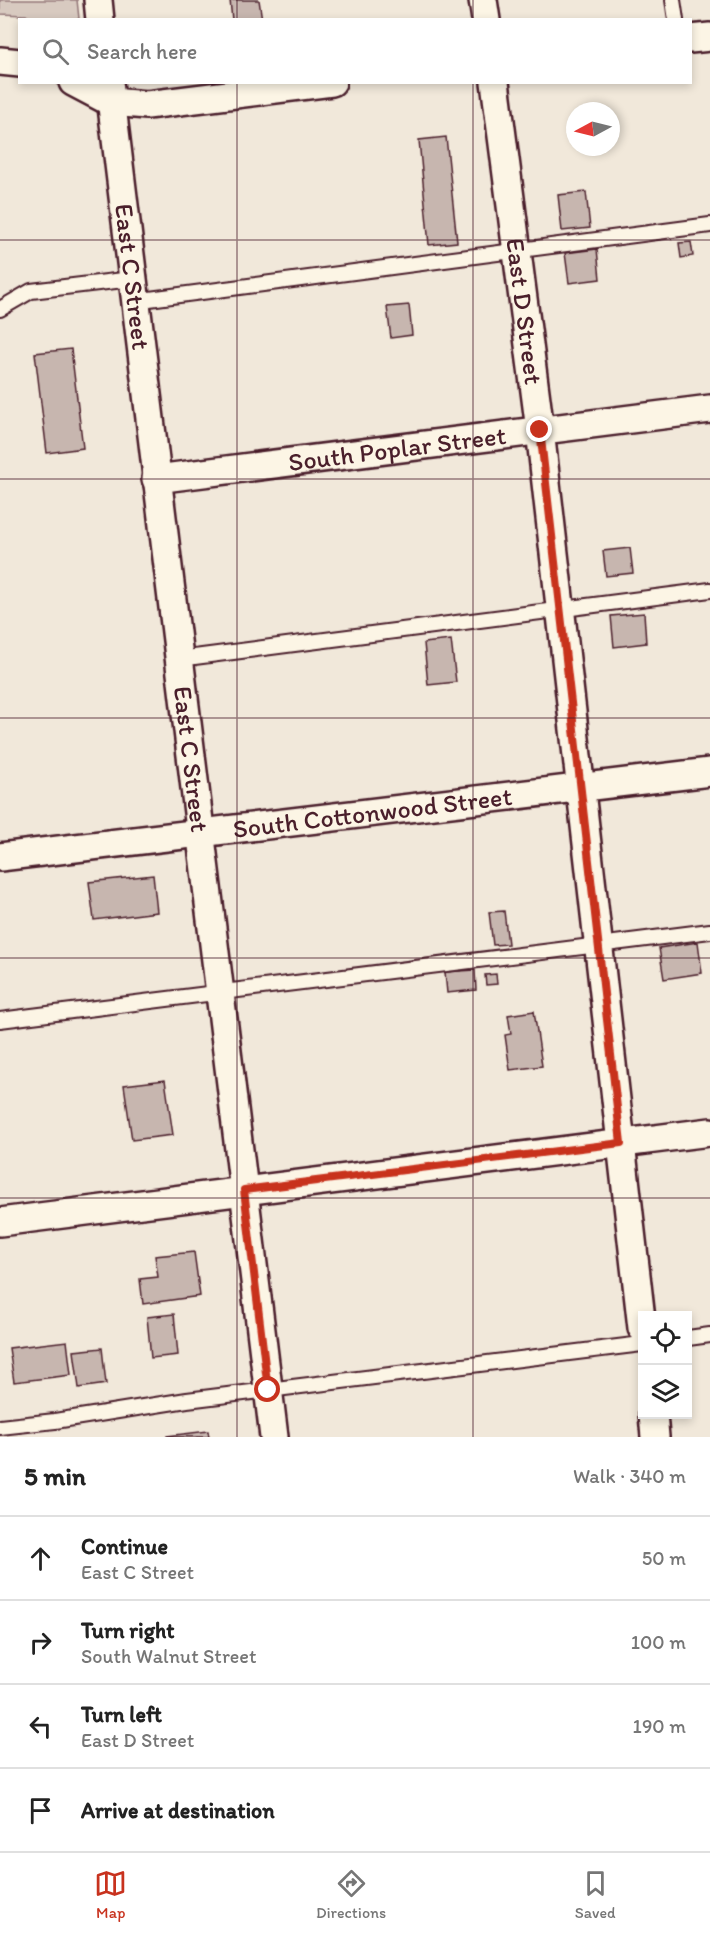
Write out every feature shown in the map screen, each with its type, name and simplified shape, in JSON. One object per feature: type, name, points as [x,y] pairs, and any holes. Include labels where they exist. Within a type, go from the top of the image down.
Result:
[{"type":"street","points":[[98,0],[100,18]]},
{"type":"street","points":[[483,0],[486,18]]},
{"type":"street","points":[[692,39],[710,36]]},
{"type":"street","points":[[0,61],[18,63]]},
{"type":"street","points":[[80,84],[147,105],[316,84]]},
{"type":"street","name":"East D Street","points":[[495,84],[540,430],[640,1311]]},
{"type":"street","name":"East C Street","points":[[110,92],[273,1437]]},
{"type":"street","name":"South Poplar Street","points":[[156,479],[710,409]]},
{"type":"street","name":"South Cottonwood Street","points":[[0,857],[710,772]]},
{"type":"street","points":[[0,1222],[710,1132]]},
{"type":"street","points":[[654,1419],[656,1437]]},
{"type":"lane","points":[[673,0],[676,18]]},
{"type":"lane","points":[[0,309],[31,291],[133,290],[518,250],[710,225]]},
{"type":"lane","points":[[178,658],[710,590]]},
{"type":"lane","points":[[0,1020],[710,931]]},
{"type":"lane","points":[[692,1337],[710,1335]]},
{"type":"lane","points":[[0,1427],[55,1421],[187,1400],[638,1344]]},
{"type":"shaded area","points":[[0,0],[77,0],[79,18],[30,18],[26,15],[0,14]]},
{"type":"building","points":[[230,0],[259,0],[262,18],[232,18]]},
{"type":"building","points":[[446,137],[457,242],[429,245],[419,140]]},
{"type":"building","points":[[586,192],[590,228],[562,231],[558,195]]},
{"type":"building","points":[[691,242],[693,256],[681,258],[679,243]]},
{"type":"building","points":[[597,249],[600,279],[569,283],[565,253]]},
{"type":"building","points":[[409,305],[412,335],[391,338],[387,307]]},
{"type":"building","points":[[71,349],[83,448],[47,453],[35,353]]},
{"type":"building","points":[[630,548],[633,573],[606,576],[603,551]]},
{"type":"building","points":[[644,613],[646,643],[614,647],[611,616]]},
{"type":"building","points":[[451,640],[456,682],[428,685],[424,643]]},
{"type":"building","points":[[153,875],[157,912],[94,920],[89,882]]},
{"type":"building","points":[[504,911],[508,944],[493,945],[489,912]]},
{"type":"building","points":[[698,942],[702,973],[664,979],[659,948]]},
{"type":"building","points":[[475,970],[476,990],[447,993],[445,972]]},
{"type":"building","points":[[496,974],[497,984],[486,985],[485,975]]},
{"type":"building","points":[[534,1011],[542,1066],[510,1070],[505,1035],[511,1034],[508,1015]]},
{"type":"building","points":[[165,1080],[173,1135],[132,1140],[124,1085]]},
{"type":"building","points":[[194,1252],[200,1296],[143,1304],[140,1279],[158,1277],[155,1256]]},
{"type":"building","points":[[174,1314],[178,1355],[151,1358],[147,1317]]},
{"type":"building","points":[[67,1341],[71,1375],[14,1382],[9,1348]]},
{"type":"building","points":[[102,1348],[106,1384],[79,1388],[74,1351]]},
{"type":"building","points":[[208,1431],[209,1437],[167,1437],[167,1436]]},
{"type":"route","points":[[268,1390],[244,1190],[621,1143],[540,430]]}]
